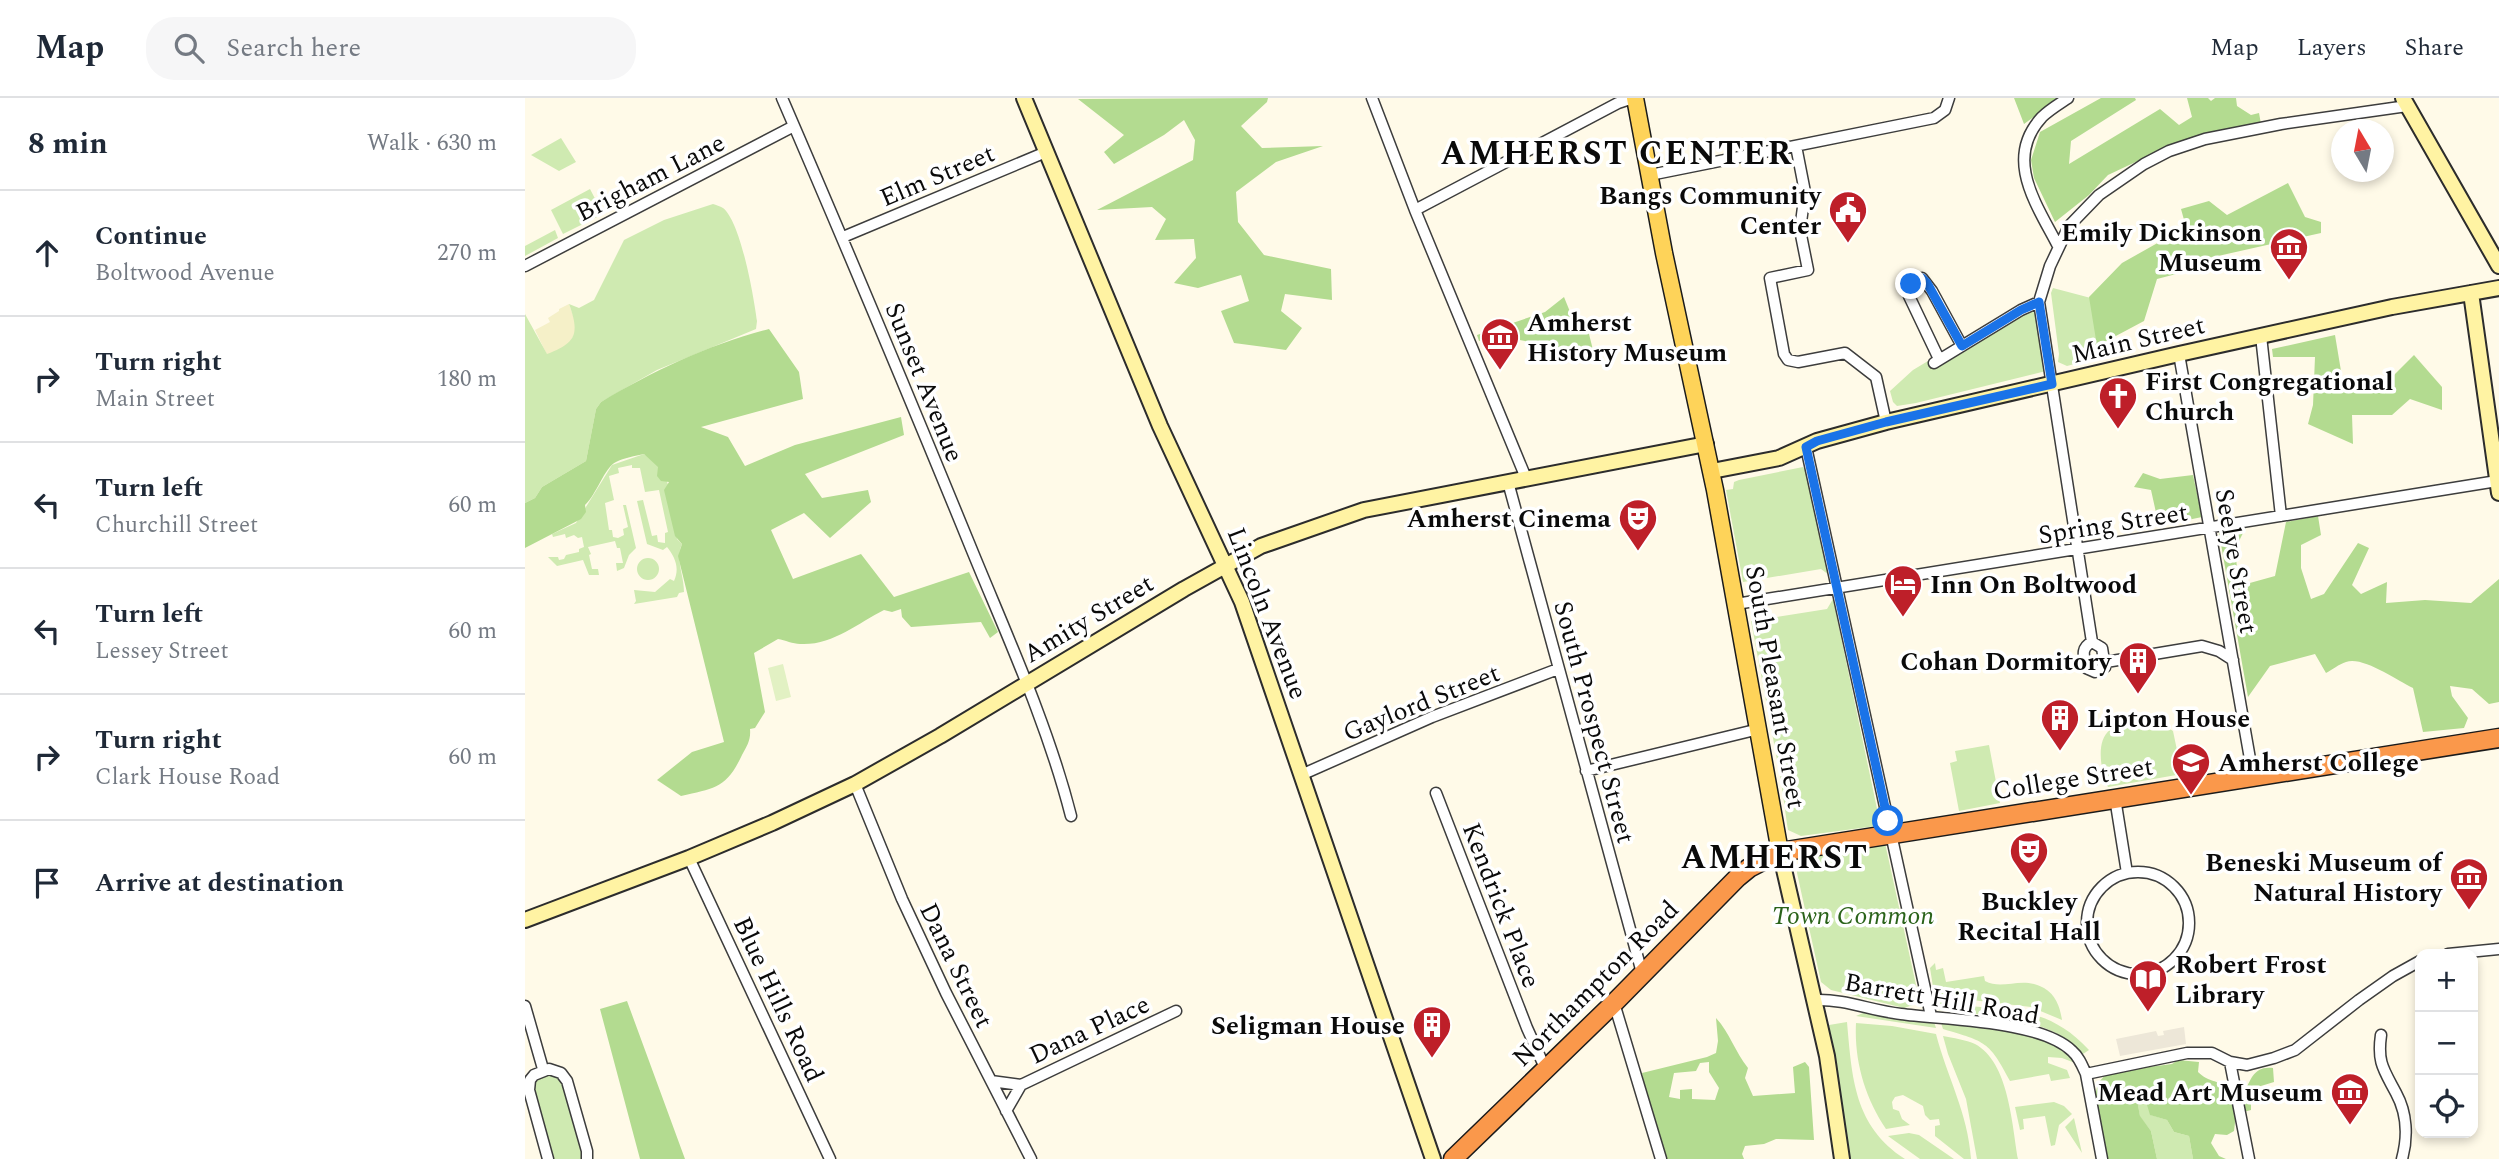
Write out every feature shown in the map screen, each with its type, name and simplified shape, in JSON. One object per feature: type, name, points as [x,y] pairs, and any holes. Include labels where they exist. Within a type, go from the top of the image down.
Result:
[{"type":"highway","name":"College Street","points":[[1780,852],[2499,738]]},
{"type":"highway","name":"Northampton Road","points":[[1453,1159],[1749,868],[1780,852]]},
{"type":"main road","name":"Lincoln Avenue","points":[[1024,98],[1160,426],[1242,603],[1433,1159]]},
{"type":"main road","name":"South Pleasant Street","points":[[1634,98],[1706,443],[1780,852],[1827,1056],[1842,1159]]},
{"type":"main road","points":[[2405,102],[2499,266]]},
{"type":"main road","name":"Main Street","points":[[1711,471],[1779,458],[1817,441],[1886,422],[2392,307],[2499,288]]},
{"type":"main road","points":[[2471,293],[2498,487]]},
{"type":"main road","name":"Amity Street","points":[[525,920],[689,858],[855,784],[1261,546],[1349,513],[1424,496],[1706,443]]},
{"type":"street","name":"Sunset Avenue","points":[[782,98],[843,236],[1028,684],[1058,765],[1071,816]]},
{"type":"street","points":[[1372,98],[1415,210],[1526,478]]},
{"type":"street","points":[[1415,210],[1606,109],[1634,98]]},
{"type":"street","points":[[1650,174],[1934,118],[1945,110],[1949,98]]},
{"type":"street","points":[[2058,246],[2029,190],[2023,158],[2026,142],[2033,128],[2044,115],[2068,98]]},
{"type":"street","points":[[2092,642],[2039,302],[2058,246],[2069,226],[2099,195],[2144,164],[2169,151],[2205,139],[2405,102]]},
{"type":"street","name":"Brigham Lane","points":[[525,266],[795,126]]},
{"type":"street","points":[[1795,146],[1805,192],[1800,230],[1808,270],[1770,278],[1784,354],[1788,360],[1798,362],[1845,353],[1852,357],[1876,377],[1886,422]]},
{"type":"street","name":"Elm Street","points":[[843,236],[1046,152]]},
{"type":"street","points":[[1962,346],[1927,283],[1922,278],[1917,279],[1909,287],[1909,296],[1936,361],[2039,302]]},
{"type":"street","points":[[2260,336],[2281,516]]},
{"type":"street","name":"Seelye Street","points":[[2179,354],[2253,776]]},
{"type":"street","points":[[1806,447],[1931,1016]]},
{"type":"street","name":"South Prospect Street","points":[[1508,482],[1641,973]]},
{"type":"street","name":"Spring Street","points":[[1736,604],[2281,516],[2498,487]]},
{"type":"street","points":[[2092,642],[2102,648],[2106,662],[2101,670],[2089,671],[2086,668],[2084,648],[2092,642]]},
{"type":"street","points":[[2106,662],[2201,646],[2219,650],[2233,660]]},
{"type":"street","name":"Gaylord Street","points":[[1301,775],[1432,717],[1558,669]]},
{"type":"street","points":[[1586,771],[1759,729]]},
{"type":"street","name":"Dana Street","points":[[855,784],[902,899],[946,993],[1031,1159]]},
{"type":"street","name":"Kendrick Place","points":[[1436,793],[1527,1028],[1546,1070]]},
{"type":"street","points":[[2115,798],[2127,873]]},
{"type":"street","name":"Blue Hills Road","points":[[689,858],[830,1159]]},
{"type":"street","points":[[2127,873],[2155,875],[2168,882],[2179,892],[2186,905],[2189,926],[2183,947],[2163,968],[2149,973],[2120,971],[2107,964],[2097,954],[2088,934],[2087,912],[2092,899],[2101,887],[2113,878],[2127,873]]},
{"type":"street","points":[[2478,951],[2499,949]]},
{"type":"street","points":[[2102,1159],[2086,1074],[2187,1053],[2213,1052],[2229,1062],[2247,1065],[2274,1058],[2295,1050],[2359,1000],[2415,964]]},
{"type":"street","name":"Barrett Hill Road","points":[[1816,1000],[1832,999],[1883,1012],[1984,1021],[2038,1034],[2072,1050],[2080,1059],[2086,1074]]},
{"type":"street","points":[[1614,1003],[1661,1159]]},
{"type":"street","points":[[525,1006],[543,1069]]},
{"type":"street","name":"Dana Place","points":[[991,1081],[1021,1085],[1176,1011]]},
{"type":"street","points":[[2381,1035],[2379,1060],[2397,1094],[2405,1120],[2402,1159]]},
{"type":"street","points":[[2229,1062],[2249,1159]]},
{"type":"street","points":[[548,1159],[529,1090],[532,1077],[543,1069],[555,1070],[567,1081],[587,1159]]},
{"type":"street","name":"Dana Place","points":[[1006,1111],[1021,1085]]},
{"type":"shaded area","points":[[569,304],[575,321],[575,333],[568,346],[547,355],[535,330],[550,322],[548,318]]},
{"type":"shaded area","points":[[2184,1027],[2186,1044],[2120,1056],[2116,1039],[2156,1031],[2158,1036],[2164,1035],[2163,1031]]},
{"type":"green space","points":[[1268,98],[1241,126],[1262,148],[1323,146],[1276,162],[1236,192],[1238,222],[1264,255],[1331,269],[1332,300],[1285,294],[1281,311],[1302,328],[1286,350],[1234,343],[1221,311],[1249,301],[1241,275],[1198,288],[1174,283],[1196,258],[1194,239],[1155,240],[1166,219],[1152,207],[1097,210],[1193,160],[1195,140],[1184,120],[1114,164],[1104,152],[1124,135],[1078,99]]},
{"type":"green space","points":[[2014,98],[2060,98],[2024,124]]},
{"type":"green space","points":[[2101,98],[2136,100],[2071,141],[2069,164],[2160,109],[2179,125],[2192,117],[2187,98],[2208,98],[2211,101],[2215,98],[2236,98],[2237,106],[2251,115],[2259,113],[2261,124],[2175,145],[2108,175],[2089,195],[2055,222],[2034,178],[2031,160],[2040,132]]},
{"type":"green space","points":[[561,138],[576,162],[559,171],[531,155]]},
{"type":"green space","points":[[2288,183],[2305,217],[2321,222],[2321,233],[2209,258],[2180,273],[2157,279],[2144,321],[2097,346],[2089,297],[2122,263],[2186,227],[2181,209],[2209,201],[2227,215]]},
{"type":"green space","points":[[590,189],[603,214],[563,234],[551,210]]},
{"type":"green space","points":[[713,204],[723,208],[730,216],[741,244],[753,296],[756,329],[657,370],[601,402],[596,409],[586,461],[542,487],[535,498],[525,503],[525,314],[547,354],[564,346],[570,341],[575,330],[569,304],[579,308],[594,300],[624,240],[664,220]]},
{"type":"green space","points":[[555,230],[558,238],[525,256],[525,246]]},
{"type":"green space","points":[[2053,288],[2121,306],[2097,358],[2067,366],[2058,362],[2051,293]]},
{"type":"green space","points":[[1564,297],[1577,329],[1587,326],[1593,350],[1554,357],[1525,341],[1498,336],[1479,341],[1477,335],[1545,312]]},
{"type":"green space","points":[[2030,311],[2036,313],[2046,371],[1916,403],[1897,406],[1893,402],[1890,391],[1913,370],[1928,361],[1933,369]]},
{"type":"green space","points":[[769,329],[799,372],[803,399],[701,427],[728,437],[745,466],[795,445],[901,417],[904,435],[805,474],[822,498],[868,490],[871,502],[830,538],[804,513],[771,530],[793,579],[861,554],[894,597],[969,572],[998,632],[990,638],[981,622],[911,627],[902,617],[901,609],[892,612],[884,610],[834,638],[812,644],[778,639],[754,653],[765,712],[755,728],[750,729],[748,743],[736,766],[725,781],[718,785],[681,796],[657,780],[692,752],[724,742],[678,556],[682,544],[675,536],[664,490],[669,482],[661,481],[657,476],[658,467],[644,454],[616,462],[585,505],[586,512],[581,519],[525,548],[525,503],[535,498],[542,487],[586,461],[596,409],[601,402],[682,360],[725,342]]},
{"type":"green space","points":[[2335,335],[2344,389],[2392,377],[2414,355],[2442,387],[2442,410],[2410,399],[2392,415],[2352,415],[2353,444],[2308,424],[2313,405],[2315,357],[2273,357],[2272,349]]},
{"type":"green space","points":[[644,454],[654,462],[667,481],[673,503],[677,539],[682,544],[680,561],[684,592],[677,597],[634,604],[634,590],[655,592],[670,579],[674,581],[677,572],[667,547],[663,550],[647,544],[637,501],[643,500],[652,536],[657,535],[658,542],[665,543],[665,533],[668,532],[659,490],[645,492],[640,468],[632,468],[632,465],[618,468],[619,473],[609,476],[614,500],[605,503],[609,530],[612,530],[613,537],[624,535],[623,529],[628,527],[623,505],[626,505],[636,548],[629,555],[624,568],[617,571],[616,563],[623,563],[620,548],[617,548],[615,541],[588,547],[592,569],[598,569],[599,575],[589,575],[583,560],[557,566],[548,557],[564,559],[566,555],[579,552],[579,549],[584,547],[582,537],[574,535],[566,538],[565,534],[553,537],[552,534],[576,523],[612,465]]},
{"type":"green space","points":[[1803,467],[1807,473],[1829,575],[1821,569],[1743,582],[1726,490],[1733,489],[1734,482],[1739,480]]},
{"type":"green space","points":[[2143,473],[2160,479],[2193,475],[2202,517],[2159,526],[2151,490],[2134,487]]},
{"type":"green space","points":[[2318,516],[2321,535],[2301,545],[2301,568],[2311,599],[2324,594],[2358,543],[2369,548],[2352,585],[2361,594],[2387,582],[2386,603],[2425,600],[2471,603],[2499,579],[2499,702],[2489,704],[2472,689],[2450,686],[2452,696],[2468,718],[2464,728],[2423,732],[2413,688],[2361,662],[2346,662],[2326,673],[2315,654],[2270,666],[2248,697],[2219,533],[2246,527],[2235,549],[2239,586],[2275,576],[2286,522]]},
{"type":"green space","points":[[648,558],[656,561],[659,569],[656,577],[648,580],[640,577],[637,569],[640,561]]},
{"type":"green space","name":"Town Common","points":[[1833,599],[1880,823],[1876,826],[1801,836],[1788,830],[1751,621],[1827,609]]},
{"type":"green space","points":[[783,664],[791,697],[776,701],[768,668]]},
{"type":"green space","points":[[2140,719],[2155,721],[2155,728],[2160,727],[2159,722],[2173,731],[2182,774],[2108,787],[2103,773],[2102,741],[2110,730],[2111,735],[2115,734],[2116,730],[2112,728]]},
{"type":"green space","points":[[1989,745],[2000,803],[1959,811],[1950,763],[1957,761],[1955,751]]},
{"type":"green space","name":"Town Common","points":[[1885,843],[1918,994],[1913,1005],[1904,1008],[1831,990],[1821,982],[1797,873],[1798,865],[1809,855]]},
{"type":"green space","points":[[1935,963],[1936,970],[1943,968],[1946,982],[1984,976],[1985,981],[1992,984],[2036,984],[2052,994],[2062,1020],[2031,1007],[1938,996],[1934,993],[1930,968]]},
{"type":"green space","points":[[627,1001],[685,1159],[640,1159],[600,1009]]},
{"type":"green space","points":[[1940,1002],[2019,1011],[2037,1016],[2072,1034],[2089,1050],[2083,1054],[2069,1041],[2035,1025],[1996,1016],[1938,1010],[1936,1004]]},
{"type":"green space","points":[[1863,1013],[1934,1022],[1936,1028],[1856,1016]]},
{"type":"green space","points":[[1716,1018],[1748,1068],[1745,1078],[1753,1096],[1795,1093],[1793,1067],[1805,1062],[1809,1067],[1814,1140],[1776,1139],[1764,1144],[1745,1146],[1742,1154],[1744,1159],[1664,1159],[1653,1125],[1642,1073],[1707,1057],[1716,1053]],"holes":[[[1709,1062],[1709,1072],[1719,1088],[1715,1100],[1692,1099],[1692,1089],[1680,1090],[1680,1099],[1669,1097],[1674,1073],[1696,1071],[1700,1063]]]},
{"type":"green space","points":[[1847,1022],[1854,1081],[1866,1116],[1875,1132],[1905,1159],[1848,1159],[1829,1025]]},
{"type":"green space","points":[[1856,1023],[1936,1034],[1962,1111],[1971,1159],[1964,1159],[1935,1136],[1935,1126],[1940,1125],[1939,1119],[1930,1120],[1925,1115],[1923,1106],[1903,1095],[1895,1097],[1892,1102],[1893,1109],[1899,1111],[1902,1119],[1910,1125],[1886,1129],[1872,1105],[1862,1079]]},
{"type":"green space","points":[[1941,1023],[1994,1027],[2033,1035],[2050,1042],[2064,1051],[2075,1063],[2048,1057],[2048,1063],[2067,1070],[2070,1078],[2051,1081],[2049,1074],[2010,1081],[1991,1050],[1969,1037],[1943,1029]]},
{"type":"green space","points":[[1943,1036],[1975,1044],[1995,1065],[2002,1079],[2011,1112],[2018,1159],[1977,1159],[1966,1099]]},
{"type":"green space","points":[[2178,1060],[2199,1062],[2198,1072],[2202,1075],[2243,1095],[2253,1075],[2261,1069],[2273,1068],[2274,1082],[2251,1089],[2251,1110],[2236,1114],[2234,1131],[2227,1135],[2215,1134],[2211,1143],[2219,1156],[2226,1159],[2193,1159],[2189,1136],[2174,1132],[2167,1120],[2150,1115],[2145,1098],[2137,1100],[2140,1116],[2151,1131],[2157,1159],[2105,1159],[2097,1125],[2095,1098],[2102,1078],[2111,1073],[2172,1064]]},
{"type":"green space","points":[[548,1071],[561,1078],[582,1159],[553,1159],[533,1086],[536,1077]]},
{"type":"green space","points":[[2146,1098],[2151,1115],[2167,1120],[2174,1132],[2189,1136],[2193,1159],[2157,1159],[2151,1131],[2140,1117],[2137,1100]]},
{"type":"green space","points":[[2054,1102],[2064,1106],[2072,1114],[2059,1125],[2055,1145],[2051,1146],[2045,1116],[2023,1119],[2024,1129],[2020,1130],[2015,1107]]},
{"type":"green space","points":[[2074,1118],[2082,1153],[2065,1127]]},
{"type":"green space","points":[[1909,1133],[1919,1135],[1954,1159],[1920,1159],[1888,1136]]},
{"type":"place","name":"Bangs Community Center","points":[[1848,244]]},
{"type":"place","name":"Emily Dickinson Museum","points":[[2289,281]]},
{"type":"place","name":"Amherst History Museum","points":[[1500,371]]},
{"type":"place","name":"First Congregational Church","points":[[2118,430]]},
{"type":"place","name":"Amherst Cinema","points":[[1638,552]]},
{"type":"place","name":"Inn On Boltwood","points":[[1903,618]]},
{"type":"place","name":"Cohan Dormitory","points":[[2138,695]]},
{"type":"place","name":"Lipton House","points":[[2060,752]]},
{"type":"place","name":"Amherst College","points":[[2191,796]]},
{"type":"place","name":"Buckley Recital Hall","points":[[2029,885]]},
{"type":"place","name":"Beneski Museum of Natural History","points":[[2469,911]]},
{"type":"place","name":"Robert Frost Library","points":[[2148,1013]]},
{"type":"place","name":"Seligman House","points":[[1432,1059]]},
{"type":"place","name":"Mead Art Museum","points":[[2350,1126]]},
{"type":"district","name":"AMHERST CENTER","points":[[1617,152]]},
{"type":"district","name":"AMHERST","points":[[1775,856]]},
{"type":"route","points":[[1888,821],[1806,447],[1817,441],[1886,422],[2052,384],[2039,302],[1962,346],[1927,283],[1922,278],[1911,284]]}]
